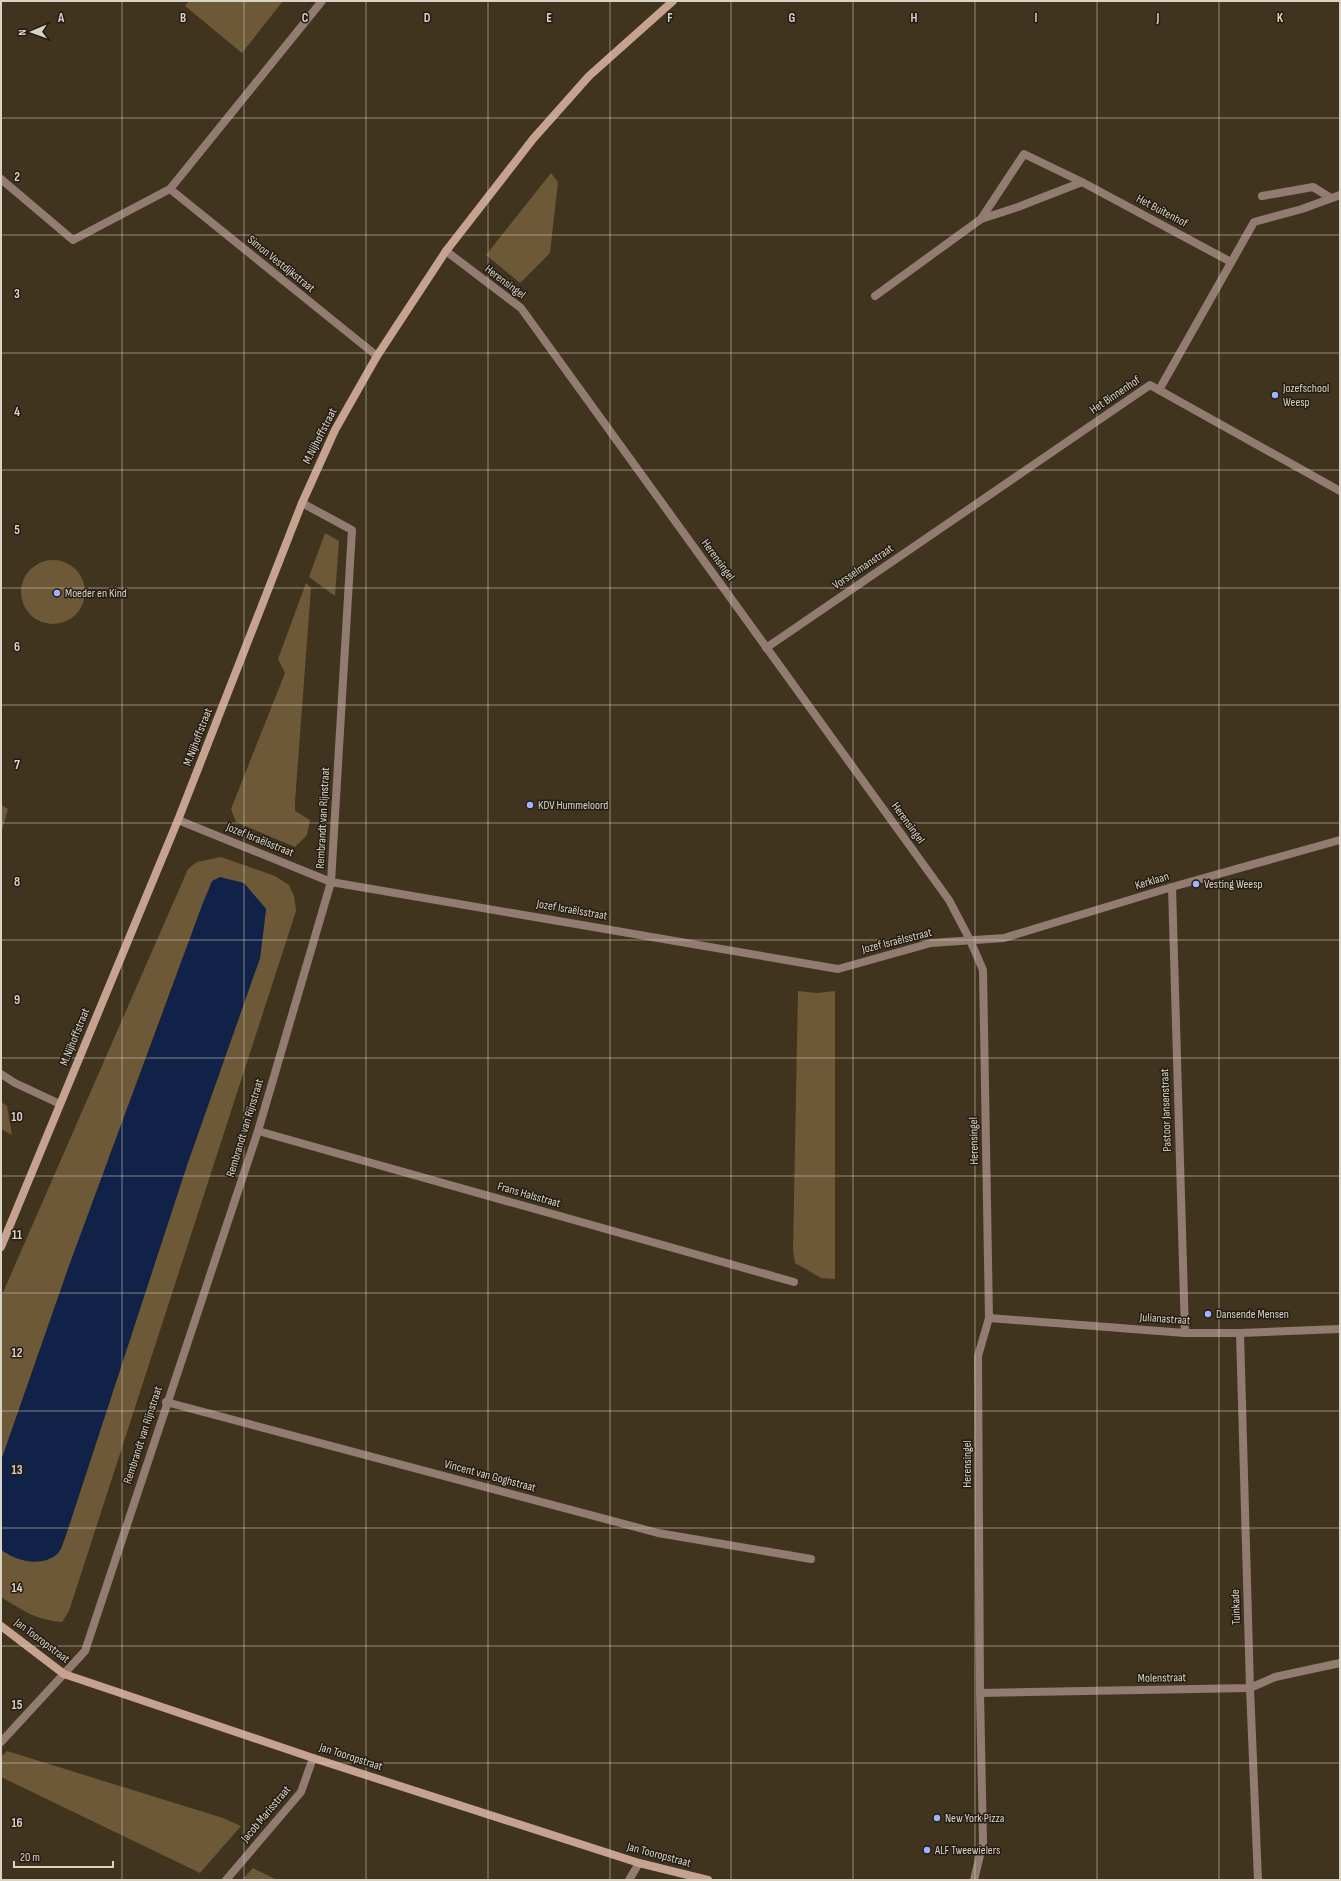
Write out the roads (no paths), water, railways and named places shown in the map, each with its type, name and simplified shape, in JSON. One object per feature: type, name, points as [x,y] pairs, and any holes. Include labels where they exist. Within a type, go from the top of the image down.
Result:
[{"type":"main road","points":[[446,251],[533,140],[589,76],[673,1]]},
{"type":"main road","name":"M.Nijhoffstraat","points":[[1,1246],[178,820],[302,503],[335,430],[377,356],[446,251]]},
{"type":"main road","name":"Jan Tooropstraat","points":[[1,1626],[64,1674],[313,1758],[638,1863],[708,1880]]},
{"type":"street","points":[[1,179],[73,240],[170,190],[322,1]]},
{"type":"street","name":"Het Buitenhof","points":[[981,219],[1024,154],[1082,182],[1231,262]]},
{"type":"street","name":"Het Buitenhof","points":[[875,296],[981,219],[1018,207],[1082,182]]},
{"type":"street","points":[[1262,196],[1313,187],[1331,198]]},
{"type":"street","name":"Simon Vestdijkstraat","points":[[170,190],[377,356]]},
{"type":"street","points":[[1159,390],[1254,222],[1302,209],[1340,195]]},
{"type":"street","name":"Herensingel","points":[[446,251],[521,308],[949,900],[970,940],[983,970],[989,1318],[978,1356],[980,1693],[983,1843],[974,1880]]},
{"type":"street","name":"Het Binnenhof","points":[[973,507],[1150,385],[1340,491]]},
{"type":"street","name":"Rembrandt van Rijnstraat","points":[[1,1742],[85,1651],[166,1402],[258,1131],[331,882],[352,530],[302,503]]},
{"type":"street","name":"Vorsselmanstraat","points":[[766,648],[973,507]]},
{"type":"street","name":"Jozef Israëlsstraat","points":[[178,820],[331,882],[838,969],[931,943],[970,940]]},
{"type":"street","name":"Kerklaan","points":[[970,940],[1004,938],[1172,887],[1340,840]]},
{"type":"street","name":"Pastoor Jansenstraat","points":[[1172,887],[1185,1333]]},
{"type":"street","points":[[1,1074],[15,1083],[60,1104]]},
{"type":"street","name":"Frans Halsstraat","points":[[258,1131],[794,1282]]},
{"type":"street","name":"Julianastraat","points":[[989,1318],[1185,1333],[1240,1333],[1340,1329]]},
{"type":"street","name":"Tuinkade","points":[[1240,1333],[1250,1688],[1258,1880]]},
{"type":"street","name":"Vincent van Goghstraat","points":[[166,1402],[658,1533],[811,1559]]},
{"type":"street","name":"Molenstraat","points":[[980,1693],[1250,1688],[1274,1677],[1340,1663]]},
{"type":"street","name":"Jacob Marisstraat","points":[[226,1880],[301,1792],[313,1758]]},
{"type":"street","points":[[629,1880],[638,1863]]},
{"type":"water","points":[[220,877],[244,883],[266,909],[260,958],[187,1165],[62,1547],[53,1557],[46,1560],[38,1562],[22,1560],[7,1554],[1,1549],[1,1461],[69,1266],[203,903],[212,881]]},
{"type":"place","name":"Jozefschool Weesp","points":[[1275,395]]},
{"type":"place","name":"Moeder en Kind","points":[[57,593]]},
{"type":"place","name":"KDV Hummeloord","points":[[530,805]]},
{"type":"place","name":"Vesting Weesp","points":[[1196,884]]},
{"type":"place","name":"Dansende Mensen","points":[[1208,1314]]},
{"type":"place","name":"New York Pizza","points":[[937,1818]]},
{"type":"place","name":"ALF Tweewielers","points":[[927,1850]]}]
